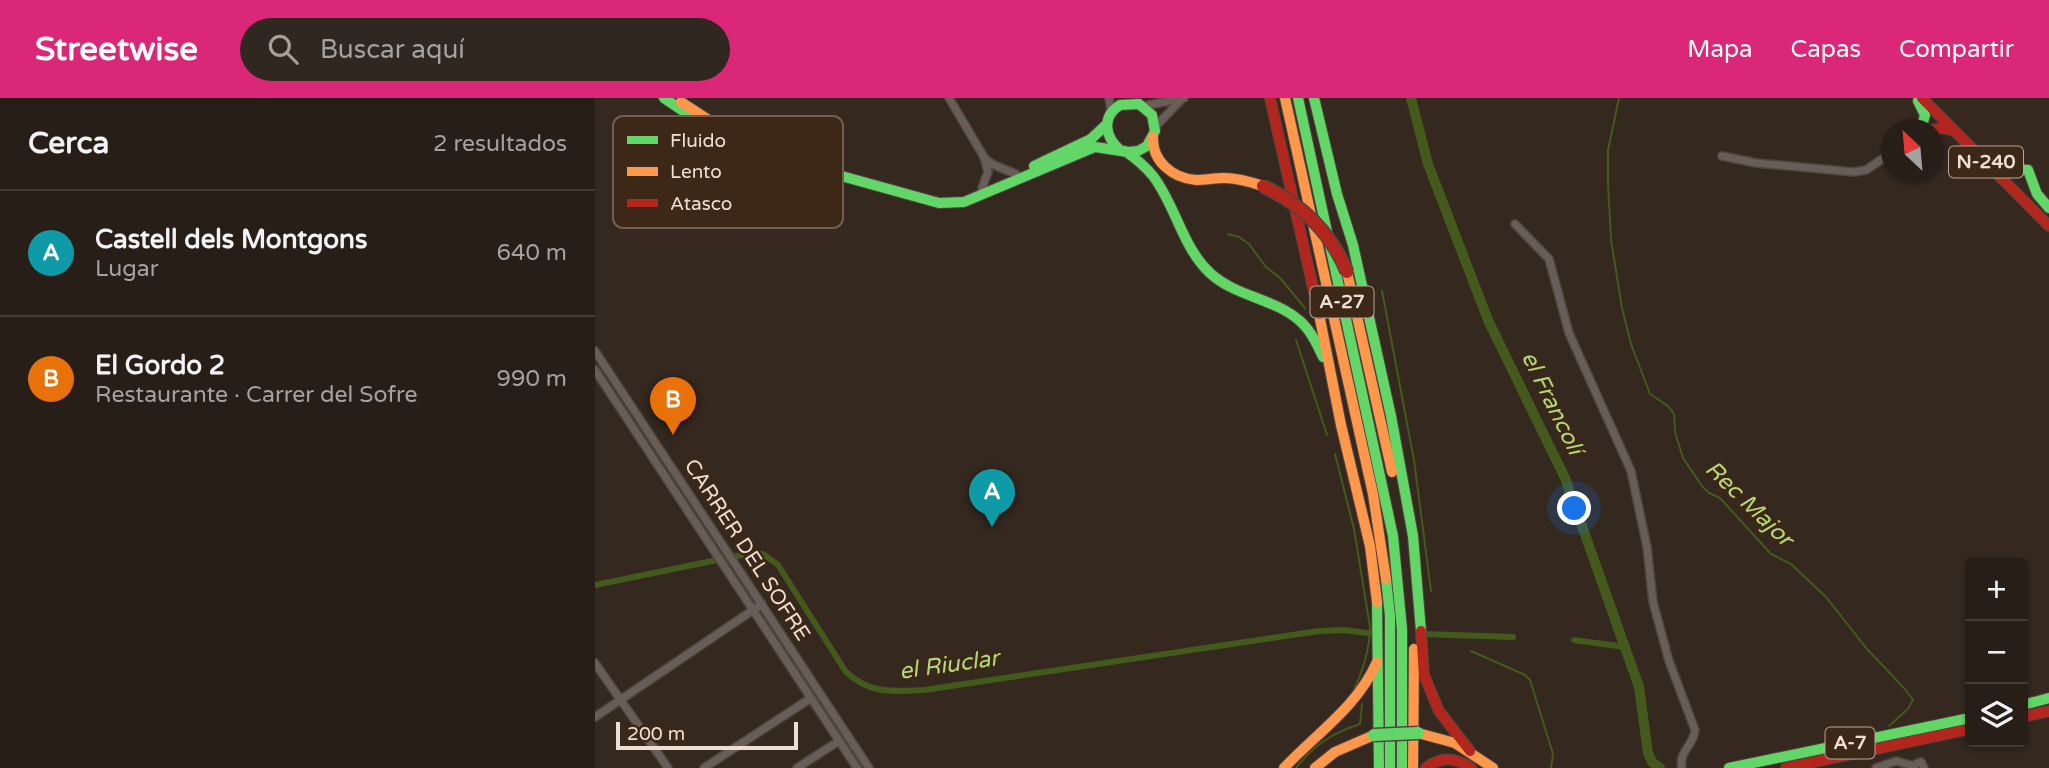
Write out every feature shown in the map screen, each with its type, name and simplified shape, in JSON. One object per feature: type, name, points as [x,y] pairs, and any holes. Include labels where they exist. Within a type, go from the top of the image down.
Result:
[{"type":"main road","points":[[664,98],[691,116]]},
{"type":"main road","points":[[675,98],[705,116]]},
{"type":"main road","points":[[1270,98],[1314,285],[1336,404],[1373,566],[1379,656],[1379,768]]},
{"type":"main road","points":[[1314,98],[1337,194],[1353,245],[1404,496],[1416,559],[1424,675],[1439,711],[1470,751]]},
{"type":"main road","points":[[1916,98],[1926,111],[1926,119]]},
{"type":"main road","name":"N-240","points":[[1922,98],[2049,226]]},
{"type":"main road","name":"N-240","points":[[1933,98],[2003,168],[2028,170],[2033,187],[2048,209]]},
{"type":"main road","points":[[1294,99],[1337,194]]},
{"type":"main road","name":"A-27","points":[[1294,99],[1348,385],[1377,514],[1388,585],[1391,646],[1390,768]]},
{"type":"main road","name":"A-27","points":[[1294,99],[1393,536],[1402,629],[1402,768]]},
{"type":"main road","points":[[843,171],[933,195],[957,197],[1016,174],[1085,142],[1121,104],[1133,102],[1152,115],[1152,145],[1158,159],[1169,171],[1191,179],[1235,180],[1263,186],[1289,199],[1315,219],[1334,243],[1347,272],[1406,534]]},
{"type":"main road","points":[[1108,119],[1108,138],[1149,170],[1193,251],[1212,274],[1233,289],[1280,307],[1304,325],[1319,347],[1336,404]]},
{"type":"main road","points":[[1944,128],[1955,131]]},
{"type":"main road","points":[[843,176],[939,203],[964,202],[1095,148],[1142,149],[1154,132]]},
{"type":"main road","points":[[1314,285],[1348,385]]},
{"type":"main road","points":[[1404,496],[1413,625],[1413,768]]},
{"type":"main road","points":[[1284,768],[1366,687],[1379,656]]},
{"type":"main road","points":[[2028,704],[2049,698]]},
{"type":"main road","points":[[2028,717],[2049,711]]},
{"type":"main road","name":"A-7","points":[[1730,768],[1965,719]]},
{"type":"main road","name":"A-7","points":[[1786,768],[1965,731]]},
{"type":"main road","points":[[1315,768],[1335,752],[1374,736],[1395,733],[1418,733],[1443,739],[1470,751],[1493,768]]},
{"type":"main road","points":[[1426,768],[1439,759],[1450,758],[1460,760],[1471,768]]},
{"type":"street","points":[[949,98],[984,157],[988,173],[982,188]]},
{"type":"street","points":[[1108,119],[1109,98]]},
{"type":"street","points":[[1133,102],[1184,98]]},
{"type":"street","points":[[1154,132],[1184,98]]},
{"type":"street","points":[[1723,156],[1756,163],[1854,172],[1866,170],[1881,160]]},
{"type":"street","points":[[984,157],[994,165],[1016,174]]},
{"type":"street","points":[[1515,224],[1549,259],[1569,334],[1631,471],[1649,559],[1653,602],[1669,661],[1695,730],[1693,739],[1681,757],[1682,768]]},
{"type":"street","name":"CARRER DEL SOFRE","points":[[595,351],[869,768]]},
{"type":"street","name":"CARRER DEL SOFRE","points":[[595,370],[857,768]]},
{"type":"street","points":[[595,717],[762,604]]},
{"type":"street","points":[[595,663],[668,768]]},
{"type":"street","points":[[704,768],[811,698]]},
{"type":"street","points":[[797,768],[839,741]]},
{"type":"street","points":[[1876,768],[1896,761],[1914,767],[1918,762],[1925,767]]},
{"type":"waterway","name":"el Francolí","points":[[1411,98],[1428,164],[1488,320],[1565,478],[1639,687],[1648,753],[1652,762],[1660,768]]},
{"type":"waterway","name":"Rec Major","points":[[1619,98],[1608,150],[1611,240],[1631,344],[1650,394],[1668,406],[1674,414],[1675,432],[1683,458],[1702,486],[1720,498],[1771,554],[1791,564],[1826,597],[1867,649],[1913,700],[1908,709],[1889,726]]},
{"type":"waterway","points":[[1228,234],[1249,244],[1266,267],[1280,278],[1305,308]]},
{"type":"waterway","points":[[1382,291],[1414,460],[1431,591]]},
{"type":"waterway","points":[[1296,340],[1327,435]]},
{"type":"waterway","points":[[1335,454],[1354,529],[1370,627],[1365,661],[1352,694]]},
{"type":"waterway","name":"el Riuclar","points":[[595,585],[751,553],[763,554],[778,565],[846,672],[864,685],[892,691],[924,690],[1319,631],[1344,630],[1375,634]]},
{"type":"waterway","name":"el Riuclar","points":[[1423,634],[1513,637]]},
{"type":"waterway","name":"el Riuclar","points":[[1574,640],[1625,647]]},
{"type":"waterway","points":[[1471,651],[1525,675],[1530,680],[1553,754],[1551,768]]},
{"type":"waterway","points":[[1296,768],[1324,741],[1360,724],[1362,704]]},
{"type":"traffic: fast","points":[[664,98],[691,116]]},
{"type":"traffic: fast","points":[[1298,98],[1393,536],[1402,629],[1402,768]]},
{"type":"traffic: fast","points":[[1314,98],[1337,194],[1353,245],[1391,416],[1413,536],[1421,631]]},
{"type":"traffic: fast","points":[[1918,101],[1925,115],[1924,119]]},
{"type":"traffic: fast","points":[[843,176],[939,203],[964,202],[1095,147],[1128,152],[1147,146],[1155,131],[1152,115],[1139,104],[1120,105],[1110,115],[1108,133],[1120,150]]},
{"type":"traffic: fast","points":[[1034,166],[1091,139],[1106,125]]},
{"type":"traffic: fast","points":[[1125,151],[1153,176],[1200,263],[1220,281],[1290,313],[1307,329],[1323,357]]},
{"type":"traffic: fast","points":[[2003,168],[2028,170],[2037,194],[2049,208]]},
{"type":"traffic: fast","points":[[1386,579],[1390,616],[1390,768]]},
{"type":"traffic: fast","points":[[1377,602],[1379,768]]},
{"type":"traffic: fast","points":[[2028,704],[2049,698]]},
{"type":"traffic: fast","points":[[1729,768],[1965,719]]},
{"type":"traffic: fast","points":[[1374,735],[1418,733]]},
{"type":"traffic: slow","points":[[1285,98],[1373,494],[1386,579]]},
{"type":"traffic: slow","points":[[681,102],[703,116]]},
{"type":"traffic: slow","points":[[1153,137],[1160,161],[1179,176],[1196,180],[1234,179],[1263,186]]},
{"type":"traffic: slow","points":[[1347,272],[1392,472]]},
{"type":"traffic: slow","points":[[1319,314],[1341,425],[1370,546],[1377,602]]},
{"type":"traffic: slow","points":[[1413,768],[1414,649]]},
{"type":"traffic: slow","points":[[1284,768],[1359,693],[1377,662]]},
{"type":"traffic: slow","points":[[1418,733],[1455,743],[1493,768]]},
{"type":"traffic: slow","points":[[1315,768],[1335,752],[1374,735]]},
{"type":"traffic: jam","points":[[1270,98],[1319,314]]},
{"type":"traffic: jam","points":[[1922,98],[2049,226]]},
{"type":"traffic: jam","points":[[1944,128],[1955,131]]},
{"type":"traffic: jam","points":[[1263,186],[1290,202],[1313,221],[1332,244],[1347,272]]},
{"type":"traffic: jam","points":[[1421,631],[1424,675],[1439,711],[1470,751]]},
{"type":"traffic: jam","points":[[2028,716],[2049,711]]},
{"type":"traffic: jam","points":[[1786,768],[1965,730]]},
{"type":"traffic: jam","points":[[1426,768],[1437,761],[1448,759],[1471,768]]},
{"type":"place","name":"El Gordo 2","points":[[673,435]]},
{"type":"place","name":"Castell dels Montgons","points":[[992,527]]}]
